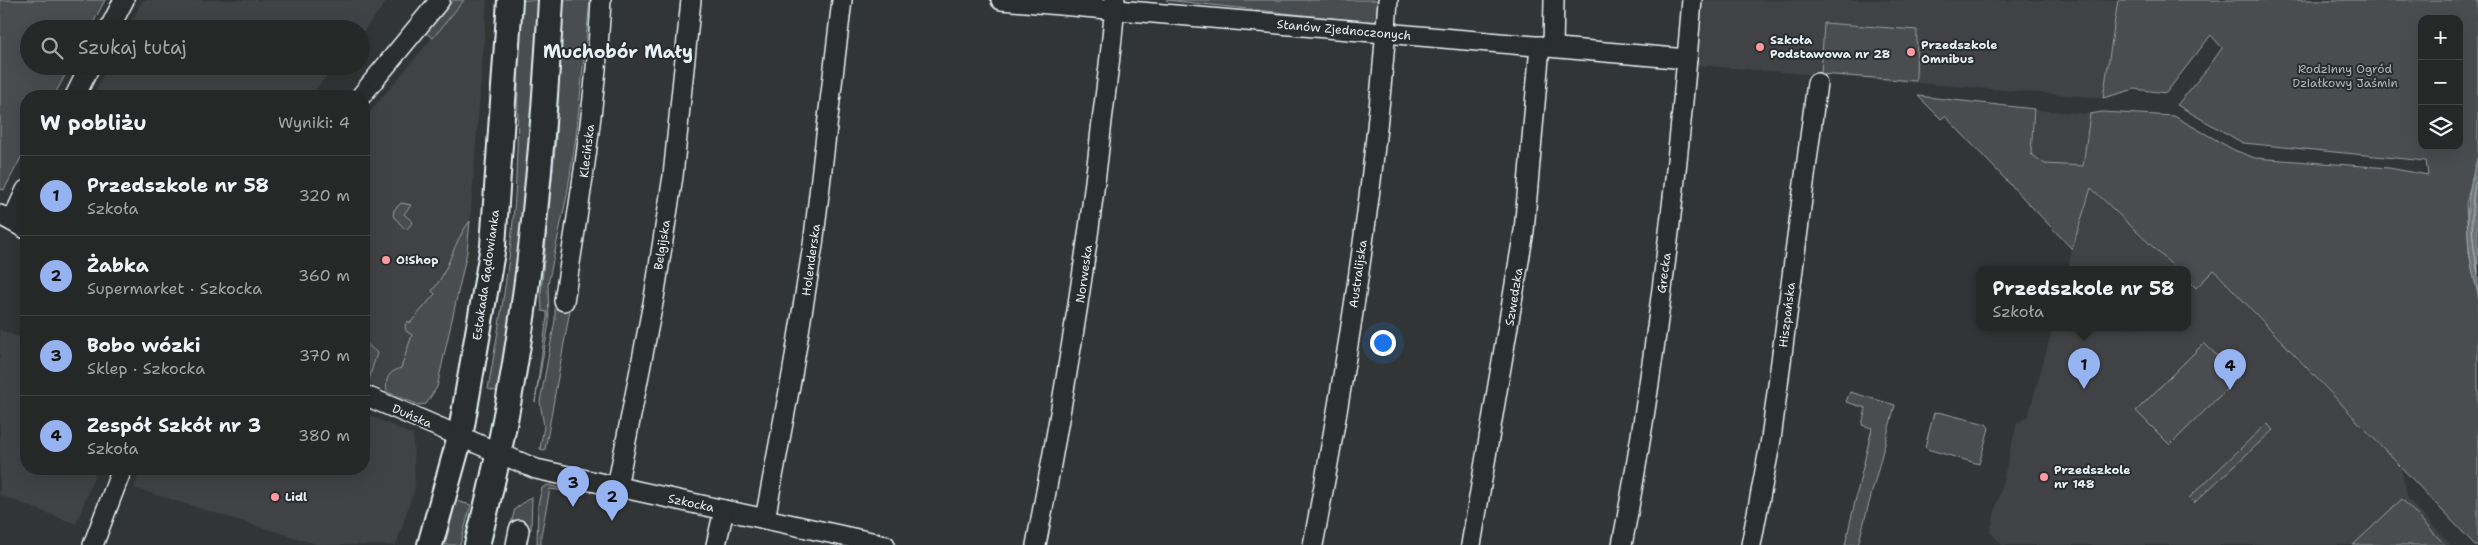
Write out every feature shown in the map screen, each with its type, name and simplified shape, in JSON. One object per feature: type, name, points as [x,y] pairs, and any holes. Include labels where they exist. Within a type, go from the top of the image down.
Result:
[{"type":"main road","name":"Estakada Gądowianka","points":[[430,545],[460,437],[493,246],[510,0]]},
{"type":"main road","points":[[478,545],[499,453],[523,321],[535,230],[544,137],[551,0]]},
{"type":"street","points":[[114,20],[124,0]]},
{"type":"street","points":[[366,90],[440,0]]},
{"type":"street","name":"Klecińska","points":[[564,301],[590,132],[601,0]]},
{"type":"street","name":"Belgijska","points":[[617,487],[654,298],[674,176],[691,0]]},
{"type":"street","name":"Holenderska","points":[[764,518],[810,268],[842,0]]},
{"type":"street","name":"Stanów Zjednoczonych","points":[[1001,0],[1114,5],[1386,34],[1687,58]]},
{"type":"street","name":"Australijska","points":[[1313,545],[1354,302],[1366,214],[1388,0]]},
{"type":"street","name":"Szwedzka","points":[[1471,545],[1524,231],[1546,47],[1554,0]]},
{"type":"street","name":"Grecka","points":[[1622,545],[1649,390],[1666,267],[1692,0]]},
{"type":"street","name":"Norweska","points":[[1036,545],[1068,378],[1094,203],[1114,5]]},
{"type":"street","points":[[78,90],[86,75]]},
{"type":"street","name":"Hiszpańska","points":[[1751,545],[1771,439],[1817,83]]},
{"type":"street","points":[[13,222],[20,205]]},
{"type":"street","name":"Duńska","points":[[370,398],[499,453]]},
{"type":"street","name":"Szkocka","points":[[499,453],[536,469],[885,545]]},
{"type":"street","points":[[93,545],[120,475]]},
{"type":"street","points":[[716,545],[724,510]]},
{"type":"shaded area","points":[[143,0],[388,0],[370,23],[370,20],[133,20]]},
{"type":"shaded area","points":[[464,0],[487,0],[469,236],[407,400],[370,385],[370,112]]},
{"type":"shaded area","name":"Szkoła Podstawowa nr 28","points":[[1701,0],[2118,0],[2103,98],[1696,65]]},
{"type":"shaded area","points":[[104,75],[328,75],[315,90],[96,90]]},
{"type":"shaded area","points":[[2035,110],[2090,114],[2082,166],[2045,164],[2031,155]]},
{"type":"shaded area","points":[[2090,188],[2173,266],[2069,266]]},
{"type":"shaded area","points":[[2213,270],[2401,468],[2408,499],[2451,545],[2002,545],[1990,532],[2017,423],[2028,416],[2052,331],[2191,331],[2191,283],[2196,288]]},
{"type":"shaded area","points":[[0,330],[20,338],[20,475],[95,475],[76,524],[0,495]]},
{"type":"shaded area","points":[[370,416],[413,435],[415,487],[396,545],[319,545],[134,488],[139,475],[370,475]]},
{"type":"green space","points":[[0,0],[105,0],[95,20],[20,20],[20,75],[65,75],[57,90],[20,90],[20,159],[4,190],[0,189]]},
{"type":"green space","points":[[453,0],[464,0],[433,38],[426,33]]},
{"type":"green space","points":[[520,0],[542,0],[536,124],[503,393],[488,389],[512,231],[517,156]]},
{"type":"green space","points":[[562,0],[590,0],[576,137],[567,195],[548,284],[549,323],[535,402],[547,317],[547,312],[542,311],[541,293],[556,138]]},
{"type":"green space","points":[[1166,0],[1378,0],[1376,23]]},
{"type":"green space","name":"Rodzinny Ogród Działkowy Jaśmin","points":[[2118,0],[2478,0],[2478,156],[2466,204],[2469,253],[2478,294],[2478,545],[2475,545],[2214,270],[2196,288],[2191,283],[2191,266],[2173,266],[2091,188],[2072,249],[1945,116],[1941,119],[1918,96],[2034,109],[2031,154],[2045,164],[2083,166],[2090,114],[2102,112],[2174,116],[2234,150],[2255,158],[2389,168],[2428,175],[2426,161],[2243,143],[2177,105],[2222,48],[2211,35],[2166,93],[2135,89],[2103,98]]},
{"type":"green space","points":[[1824,23],[1917,30],[1916,81],[1821,74]]},
{"type":"green space","points":[[401,203],[411,205],[404,214],[413,222],[406,230],[393,216],[394,210]]},
{"type":"green space","points":[[470,221],[467,252],[437,387],[426,404],[419,405],[387,392],[387,380],[390,374],[401,368],[412,335],[406,331],[405,325],[408,321],[410,323],[435,294],[432,291],[443,274],[459,237]]},
{"type":"green space","points":[[557,301],[571,304],[545,450],[540,449],[544,426],[540,402],[555,320],[555,303]]},
{"type":"green space","points":[[2204,343],[2239,377],[2170,445],[2136,411]]},
{"type":"green space","points":[[370,347],[377,353],[370,376]]},
{"type":"green space","points":[[1850,392],[1895,405],[1858,545],[1845,545],[1872,428],[1862,425],[1866,408],[1846,402]]},
{"type":"green space","points":[[1938,412],[1986,424],[1989,428],[1979,464],[1925,447],[1934,413]]},
{"type":"green space","points":[[2267,423],[2273,430],[2194,503],[2189,498]]},
{"type":"green space","points":[[548,485],[564,489],[565,491],[550,489],[541,535],[541,545],[537,544],[538,505],[542,488]]},
{"type":"green space","points":[[532,496],[531,530],[510,527],[515,509]]},
{"type":"green space","points":[[2402,499],[2445,545],[2353,545]]},
{"type":"green space","points":[[456,501],[471,505],[460,545],[445,545]]},
{"type":"water","points":[[2478,156],[2478,294],[2468,242],[2468,208],[2473,173]]},
{"type":"place","name":"Szkoła Podstawowa nr 28","points":[[1760,47]]},
{"type":"place","name":"Przedszkole Omnibus","points":[[1911,52]]},
{"type":"place","name":"O!Shop","points":[[386,260]]},
{"type":"place","name":"Przedszkole nr 58","points":[[2084,389]]},
{"type":"place","name":"Zespół Szkół nr 3","points":[[2230,390]]},
{"type":"place","name":"Przedszkole nr 148","points":[[2044,477]]},
{"type":"place","name":"Lidl","points":[[275,497]]},
{"type":"place","name":"Bobo wózki","points":[[573,507]]},
{"type":"place","name":"Żabka","points":[[612,521]]},
{"type":"district","name":"Muchobór Mały","points":[[618,52]]}]
